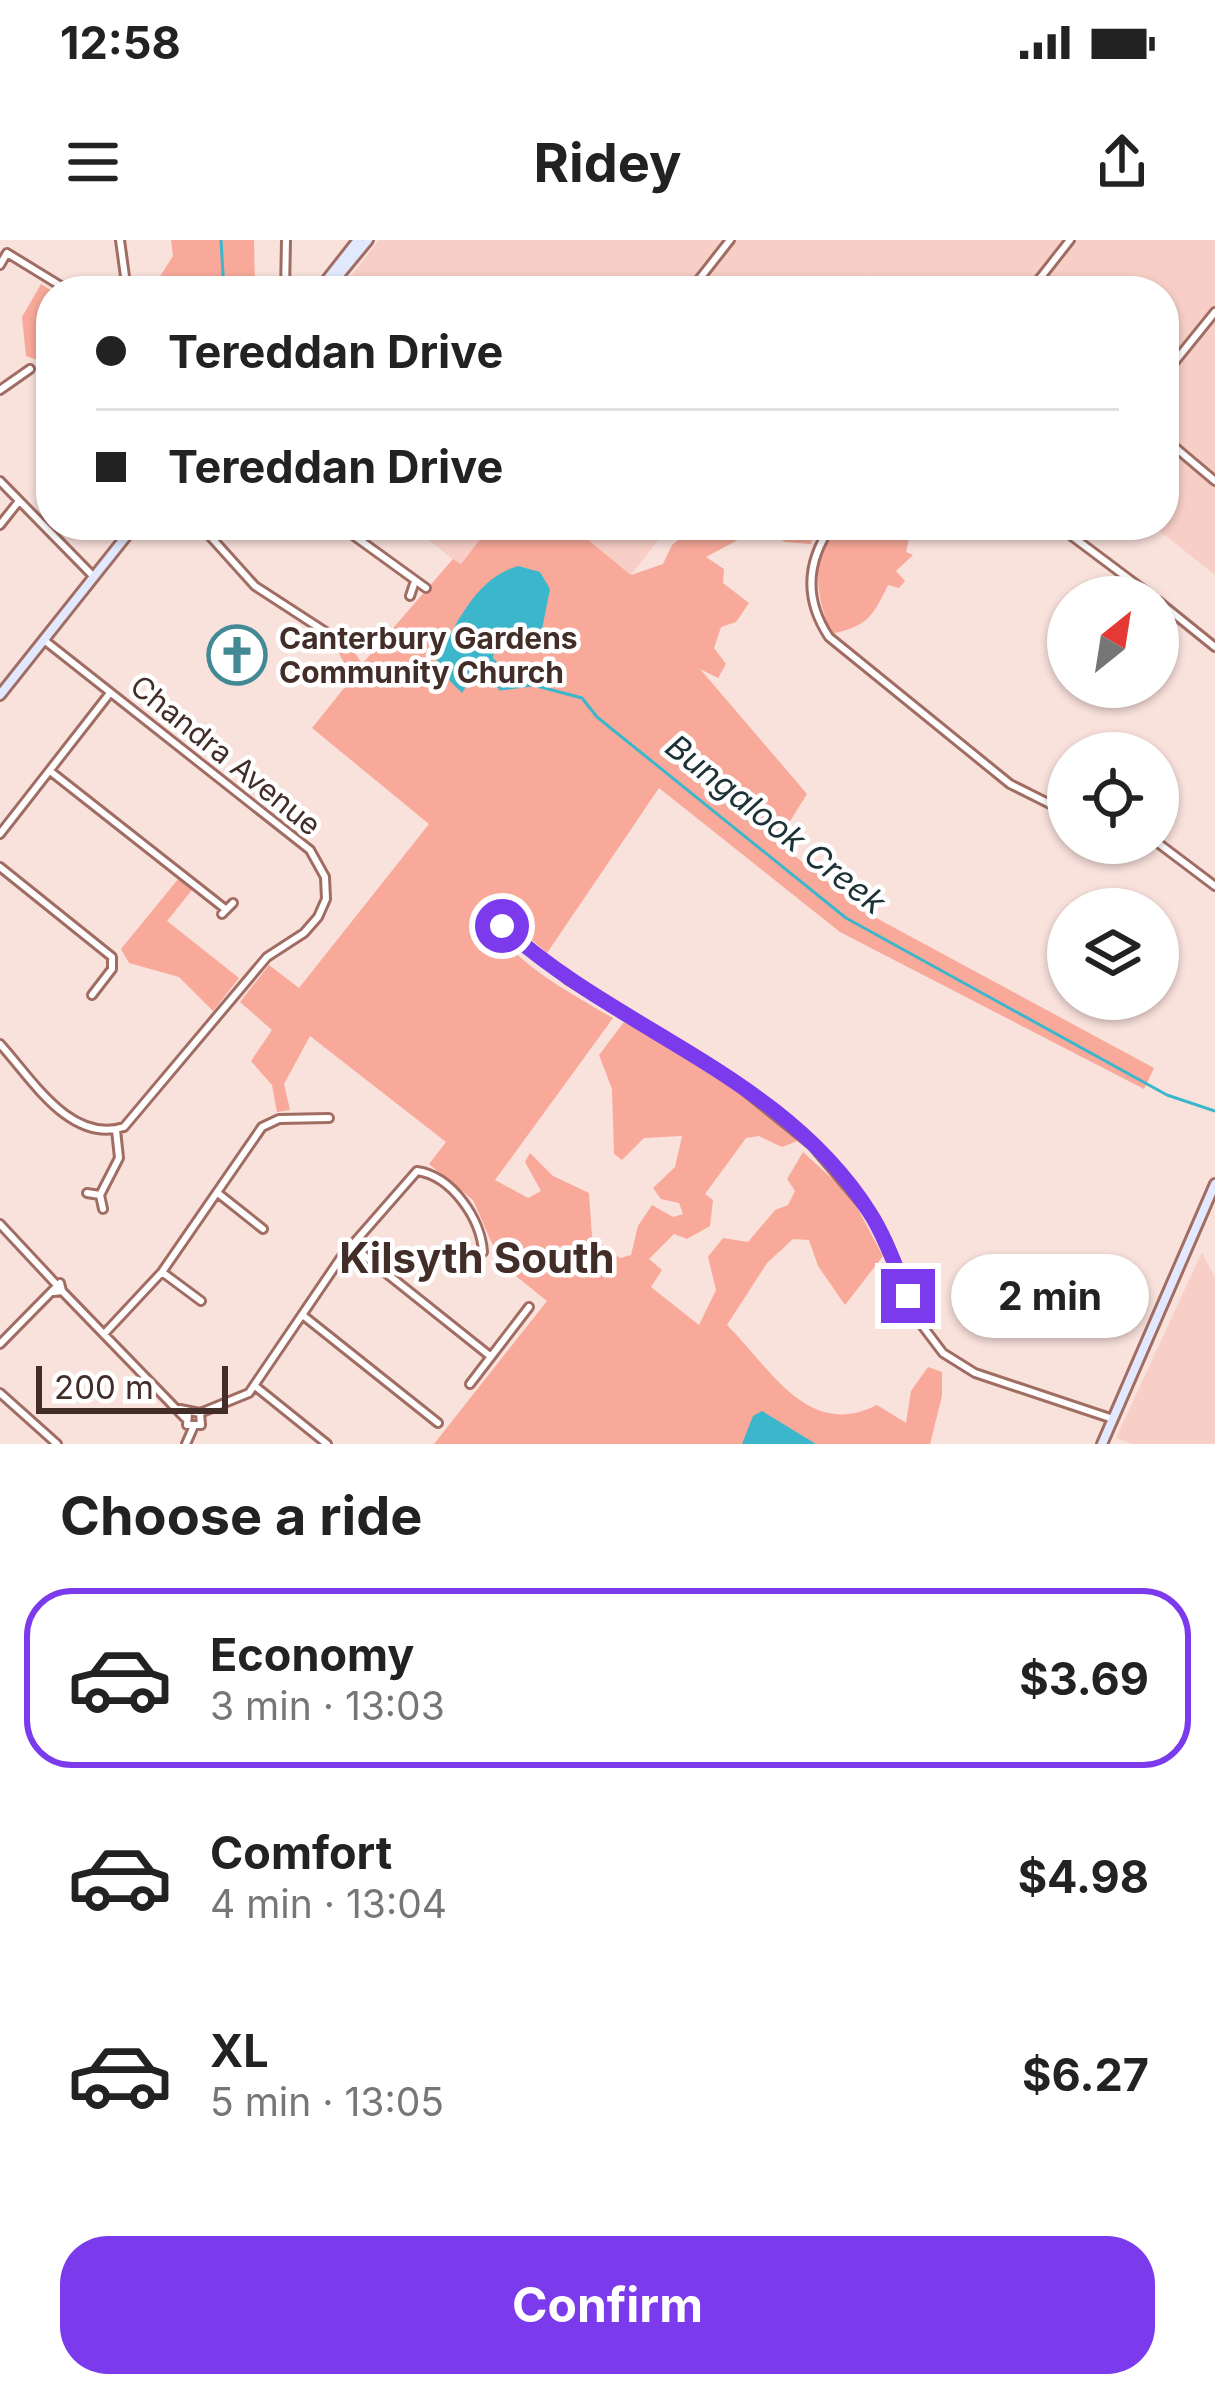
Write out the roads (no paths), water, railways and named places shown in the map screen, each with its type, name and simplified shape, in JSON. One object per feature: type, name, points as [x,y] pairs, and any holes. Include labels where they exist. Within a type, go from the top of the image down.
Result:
[{"type":"main road","points":[[333,276],[358,240]]},
{"type":"main road","points":[[336,276],[368,240]]},
{"type":"main road","points":[[0,695],[124,540]]},
{"type":"main road","points":[[1102,1444],[1215,1184]]},
{"type":"street","points":[[120,240],[125,276]]},
{"type":"street","points":[[285,276],[286,240]]},
{"type":"street","points":[[702,276],[730,240]]},
{"type":"street","points":[[1042,276],[1070,240]]},
{"type":"street","points":[[0,266],[7,253],[45,276]]},
{"type":"street","points":[[1179,357],[1215,312]]},
{"type":"street","points":[[0,390],[30,369]]},
{"type":"street","points":[[1179,451],[1215,481]]},
{"type":"street","points":[[0,481],[36,518]]},
{"type":"street","points":[[0,525],[19,501]]},
{"type":"street","points":[[57,540],[94,577]]},
{"type":"street","points":[[214,540],[255,586],[335,638]]},
{"type":"street","points":[[358,540],[414,584],[426,588]]},
{"type":"street","points":[[824,540],[814,559],[810,591],[816,614],[835,644],[1010,784],[1047,802]]},
{"type":"street","points":[[1078,540],[1126,576]]},
{"type":"street","points":[[410,596],[414,584]]},
{"type":"street","points":[[1179,617],[1215,646]]},
{"type":"street","name":"Chandra Avenue","points":[[44,640],[310,850],[325,877],[326,898],[304,933],[267,957],[137,1117],[116,1130]]},
{"type":"street","points":[[0,834],[110,694]]},
{"type":"street","points":[[50,771],[223,911],[233,903]]},
{"type":"street","points":[[1179,859],[1215,886]]},
{"type":"street","points":[[0,867],[112,957],[111,971],[92,995]]},
{"type":"street","points":[[495,918],[567,980],[719,1070],[812,1145],[873,1217],[918,1320],[943,1353],[975,1372],[1113,1419]]},
{"type":"street","points":[[0,1044],[70,1120],[89,1130],[116,1130],[119,1158],[100,1195],[103,1209]]},
{"type":"street","points":[[105,1333],[162,1272],[262,1127],[279,1119],[329,1118]]},
{"type":"street","points":[[188,1421],[256,1386],[351,1245],[417,1171],[428,1173],[467,1205],[483,1252]]},
{"type":"street","points":[[88,1193],[100,1195]]},
{"type":"street","points":[[219,1193],[263,1228]]},
{"type":"street","points":[[0,1224],[57,1289],[188,1421],[187,1442]]},
{"type":"street","points":[[351,1245],[490,1356]]},
{"type":"street","points":[[162,1272],[201,1301]]},
{"type":"street","points":[[0,1344],[57,1289]]},
{"type":"street","points":[[470,1384],[529,1307]]},
{"type":"street","points":[[304,1317],[438,1423]]},
{"type":"street","points":[[256,1386],[326,1444]]},
{"type":"street","points":[[0,1393],[57,1444]]},
{"type":"street","points":[[188,1421],[201,1415]]},
{"type":"water","points":[[518,566],[540,572],[550,589],[542,629],[518,654],[506,647],[494,649],[493,658],[502,667],[500,689],[472,677],[462,693],[441,672],[437,659],[479,591]]},
{"type":"water","points":[[762,1411],[816,1444],[742,1444],[753,1416]]},
{"type":"waterway","name":"Bungalook Creek","points":[[221,240],[223,276]]},
{"type":"waterway","name":"Bungalook Creek","points":[[500,689],[533,685],[582,698],[597,717],[846,918],[1167,1095],[1215,1111]]},
{"type":"place","name":"Canterbury Gardens Community Church","points":[[237,655]]},
{"type":"district","name":"Kilsyth South","points":[[477,1257]]}]
